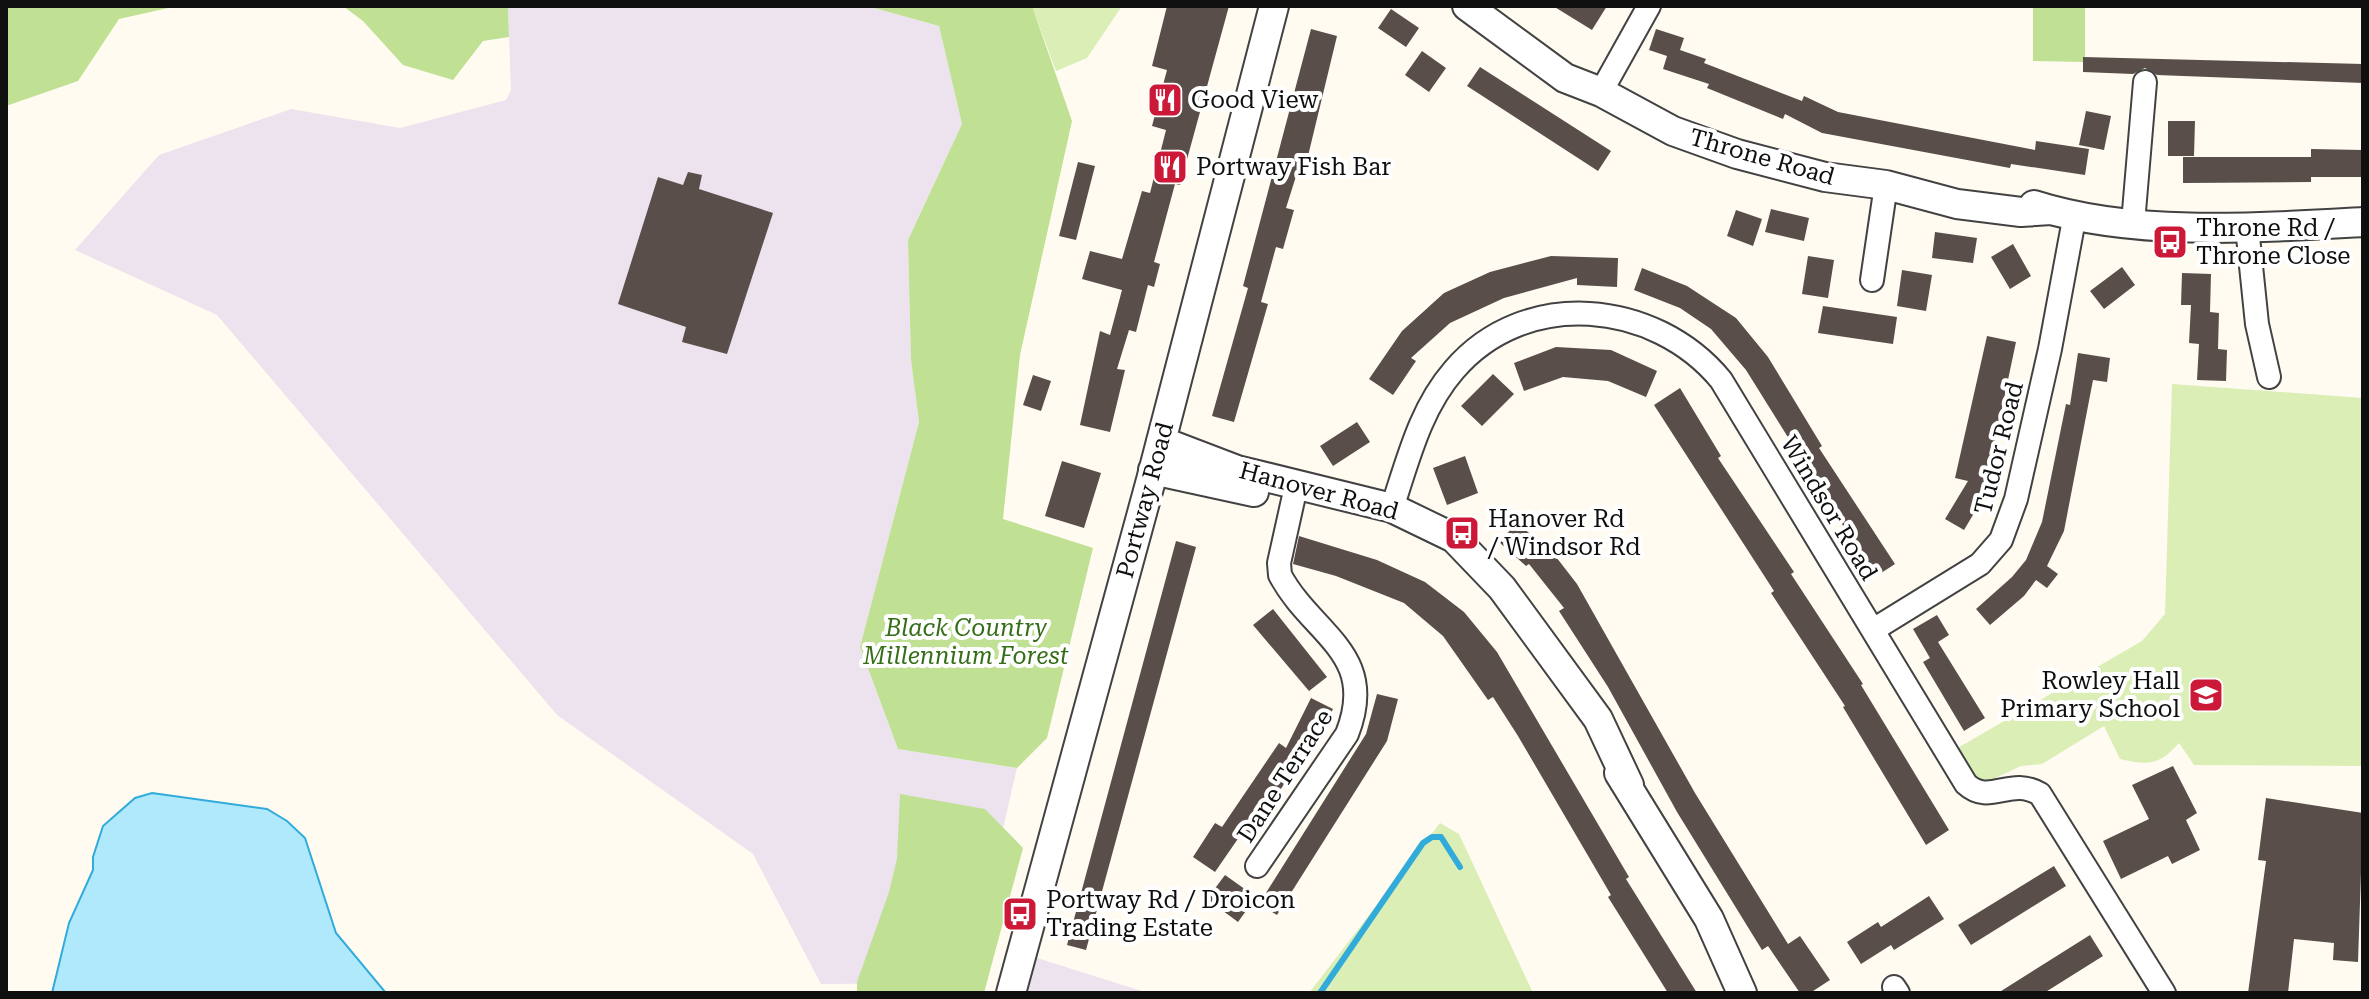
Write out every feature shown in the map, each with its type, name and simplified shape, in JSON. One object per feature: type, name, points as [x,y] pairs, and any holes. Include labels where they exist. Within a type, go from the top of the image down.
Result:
[{"type":"street","name":"Portway Road","points":[[1011,993],[1161,441],[1274,6]]},
{"type":"street","name":"Throne Road","points":[[1467,6],[1565,78],[1601,92],[1673,131],[1737,154],[1825,177],[1931,195],[1962,191],[2133,223],[2247,227],[2363,222]]},
{"type":"street","points":[[1601,92],[1649,6]]},
{"type":"street","points":[[2133,223],[2145,82]]},
{"type":"street","points":[[1872,280],[1886,185]]},
{"type":"street","name":"Tudor Road","points":[[1873,630],[1980,564],[2001,540],[2016,499],[2050,349],[2063,212]]},
{"type":"street","points":[[2247,227],[2257,324],[2269,377]]},
{"type":"street","name":"Windsor Road","points":[[1389,516],[1422,418],[1452,371],[1471,351],[1496,335],[1544,318],[1584,313],[1615,314],[1679,341],[1702,358],[1721,380],[1966,784],[1975,792],[1985,794],[2017,785],[2040,794],[2164,993]]},
{"type":"street","name":"Hanover Road","points":[[1161,441],[1295,492]]},
{"type":"street","name":"Hanover Road","points":[[1153,470],[1295,492],[1389,516],[1454,538],[1502,588],[1558,669],[1598,719],[1629,785],[1709,919],[1746,967],[1759,993]]},
{"type":"street","name":"Dane Terrace","points":[[1257,866],[1347,734],[1355,713],[1353,671],[1344,653],[1286,587],[1280,575],[1279,563],[1295,492]]},
{"type":"street","name":"Hanover Road","points":[[1709,919],[1742,993]]},
{"type":"shaded area","points":[[508,6],[867,6],[939,26],[962,124],[908,240],[911,360],[919,422],[860,647],[898,749],[1017,768],[967,983],[821,984],[753,854],[557,715],[217,315],[75,250],[159,155],[291,109],[400,128],[506,100],[511,90]]},
{"type":"shaded area","points":[[1034,957],[1148,993],[1025,993]]},
{"type":"green space","points":[[6,6],[177,6],[119,19],[78,81],[6,106]]},
{"type":"green space","points":[[343,6],[508,6],[509,37],[483,41],[453,80],[403,65],[363,21]]},
{"type":"green space","name":"Black Country Millennium Forest","points":[[867,6],[1032,6],[1072,121],[1020,355],[1003,519],[1093,548],[1047,738],[1017,768],[898,749],[860,647],[919,422],[911,360],[908,240],[962,124],[939,26]]},
{"type":"green space","points":[[1032,6],[1122,6],[1087,58],[1056,71]]},
{"type":"green space","points":[[2033,6],[2085,6],[2085,62],[2033,61]]},
{"type":"green space","points":[[2172,384],[2363,398],[2363,766],[2194,765],[2179,743],[2159,760],[2146,763],[2130,761],[2120,759],[2104,726],[2042,764],[2021,766],[1991,780],[1976,779],[1956,749],[2142,641],[2165,614]]},
{"type":"green space","points":[[900,794],[985,809],[1023,848],[984,993],[857,993],[857,982],[889,892],[897,859]]},
{"type":"green space","points":[[1440,823],[1459,834],[1533,993],[1309,993]]},
{"type":"water","points":[[152,793],[267,809],[287,821],[305,838],[336,933],[386,993],[52,993],[69,923],[93,870],[93,857],[103,826],[135,798]]},
{"type":"building","points":[[1167,6],[1229,6],[1180,185],[1175,184],[1154,262],[1160,264],[1154,287],[1148,285],[1136,332],[1129,330],[1117,369],[1125,370],[1110,432],[1080,425],[1100,331],[1110,335],[1122,290],[1082,279],[1090,251],[1122,259],[1142,191],[1150,193],[1166,130],[1152,126],[1167,70],[1152,66]]},
{"type":"building","points":[[1553,6],[1607,6],[1592,30]]},
{"type":"building","points":[[1391,9],[1419,28],[1406,47],[1378,28]]},
{"type":"building","points":[[1311,29],[1337,36],[1308,156],[1303,154],[1286,208],[1294,210],[1283,249],[1276,247],[1261,302],[1268,304],[1234,422],[1212,416],[1248,288],[1243,286]]},
{"type":"building","points":[[1656,29],[1684,38],[1680,50],[1706,59],[1704,63],[1802,101],[1804,96],[1838,112],[2035,150],[2036,141],[2089,149],[2085,175],[2011,164],[2010,168],[1822,133],[1785,114],[1783,119],[1707,88],[1709,84],[1663,69],[1667,56],[1649,50]]},
{"type":"building","points":[[1422,51],[1446,68],[1429,92],[1405,75]]},
{"type":"building","points":[[2083,57],[2363,64],[2363,83],[2157,75],[2145,68],[2133,74],[2083,72]]},
{"type":"building","points":[[1480,67],[1611,151],[1598,171],[1467,86]]},
{"type":"building","points":[[2086,111],[2111,116],[2104,150],[2079,145]]},
{"type":"building","points":[[2168,121],[2195,121],[2194,156],[2168,156]]},
{"type":"building","points":[[2311,149],[2363,150],[2363,177],[2311,177],[2311,182],[2183,183],[2183,157],[2311,157]]},
{"type":"building","points":[[1078,162],[1095,166],[1076,240],[1059,236]]},
{"type":"building","points":[[688,172],[702,175],[699,189],[773,213],[727,354],[682,342],[686,327],[618,304],[658,177],[683,185]]},
{"type":"building","points":[[1771,209],[1809,218],[1804,241],[1765,232]]},
{"type":"building","points":[[1736,210],[1762,219],[1753,246],[1727,236]]},
{"type":"building","points":[[1935,232],[1977,238],[1973,263],[1932,258]]},
{"type":"building","points":[[2013,244],[2031,276],[2010,289],[1991,257]]},
{"type":"building","points":[[1551,256],[1618,258],[1617,287],[1577,285],[1577,278],[1504,298],[1450,323],[1411,358],[1416,361],[1393,395],[1369,379],[1402,331],[1444,293],[1490,272]]},
{"type":"building","points":[[1808,256],[1834,260],[1828,298],[1802,294]]},
{"type":"building","points":[[2122,267],[2135,285],[2104,309],[2090,291]]},
{"type":"building","points":[[1642,268],[1687,286],[1736,318],[1768,357],[1822,446],[1819,448],[1895,564],[1875,577],[1746,370],[1711,329],[1680,308],[1634,290]]},
{"type":"building","points":[[1902,270],[1932,275],[1926,311],[1897,306]]},
{"type":"building","points":[[2182,273],[2211,274],[2210,312],[2219,313],[2218,349],[2227,350],[2226,381],[2197,380],[2199,344],[2189,343],[2191,305],[2181,305]]},
{"type":"building","points":[[1823,306],[1897,317],[1893,344],[1818,333]]},
{"type":"building","points":[[1987,336],[2016,342],[1983,498],[1964,530],[1945,519],[1968,481],[1955,478]]},
{"type":"building","points":[[1556,347],[1611,350],[1657,371],[1646,397],[1608,381],[1563,377],[1524,391],[1514,363]]},
{"type":"building","points":[[2078,353],[2110,358],[2107,382],[2093,380],[2064,531],[2047,566],[2058,574],[2047,588],[2036,580],[2024,596],[1990,625],[1976,609],[2026,560],[2042,522],[2066,404],[2070,405]]},
{"type":"building","points":[[1493,374],[1514,394],[1482,426],[1461,406]]},
{"type":"building","points":[[1033,375],[1051,381],[1041,411],[1023,405]]},
{"type":"building","points":[[1680,388],[1721,456],[1718,458],[1794,572],[1791,574],[1863,684],[1949,830],[1926,845],[1845,706],[1771,593],[1774,591],[1654,405]]},
{"type":"building","points":[[1357,422],[1370,442],[1333,466],[1320,446]]},
{"type":"building","points":[[1465,456],[1478,493],[1447,505],[1433,468]]},
{"type":"building","points":[[1062,461],[1101,473],[1084,528],[1045,516]]},
{"type":"building","points":[[1517,523],[1553,553],[1577,584],[1695,793],[1788,944],[1800,936],[1830,980],[1810,993],[1800,993],[1768,946],[1762,950],[1677,812],[1608,687],[1559,611],[1564,608],[1529,564],[1526,566],[1499,542]]},
{"type":"building","points":[[1299,536],[1377,560],[1425,582],[1464,612],[1497,652],[1629,877],[1626,879],[1697,993],[1668,993],[1608,897],[1611,895],[1518,736],[1493,697],[1488,700],[1443,636],[1404,603],[1336,576],[1293,564]]},
{"type":"building","points":[[1176,541],[1196,547],[1086,950],[1067,945]]},
{"type":"building","points":[[1273,609],[1327,677],[1309,691],[1253,625]]},
{"type":"building","points":[[1937,615],[1949,635],[1938,642],[1985,718],[1964,731],[1923,662],[1930,658],[1913,629]]},
{"type":"building","points":[[1377,694],[1398,699],[1387,741],[1277,915],[1259,904],[1366,734]]},
{"type":"building","points":[[1311,698],[1333,709],[1316,743],[1313,742],[1250,834],[1244,830],[1215,872],[1193,857],[1215,823],[1222,827],[1279,743],[1286,748]]},
{"type":"building","points":[[2173,766],[2197,813],[2186,820],[2200,850],[2172,864],[2168,856],[2121,879],[2103,841],[2149,819],[2132,785]]},
{"type":"building","points":[[2266,798],[2363,813],[2358,962],[2333,960],[2334,943],[2294,939],[2288,993],[2248,993],[2266,861],[2258,860]]},
{"type":"building","points":[[2054,866],[2066,886],[1971,945],[1958,925]]},
{"type":"building","points":[[1225,875],[1256,897],[1238,922],[1207,899]]},
{"type":"building","points":[[1929,896],[1944,919],[1894,950],[1891,945],[1861,964],[1847,942],[1878,922],[1881,927]]},
{"type":"building","points":[[2090,935],[2103,956],[2044,993],[1998,993]]},
{"type":"waterway","points":[[1320,993],[1423,843],[1432,837],[1441,837],[1460,867]]},
{"type":"place","name":"Good View","points":[[1165,100]]},
{"type":"place","name":"Portway Fish Bar","points":[[1170,167]]},
{"type":"place","name":"Throne Rd / Throne Close","points":[[2170,242]]},
{"type":"place","name":"Hanover Rd / Windsor Rd","points":[[1462,533]]},
{"type":"place","name":"Rowley Hall Primary School","points":[[2206,695]]},
{"type":"place","name":"Portway Rd / Droicon Trading Estate","points":[[1020,914]]}]
